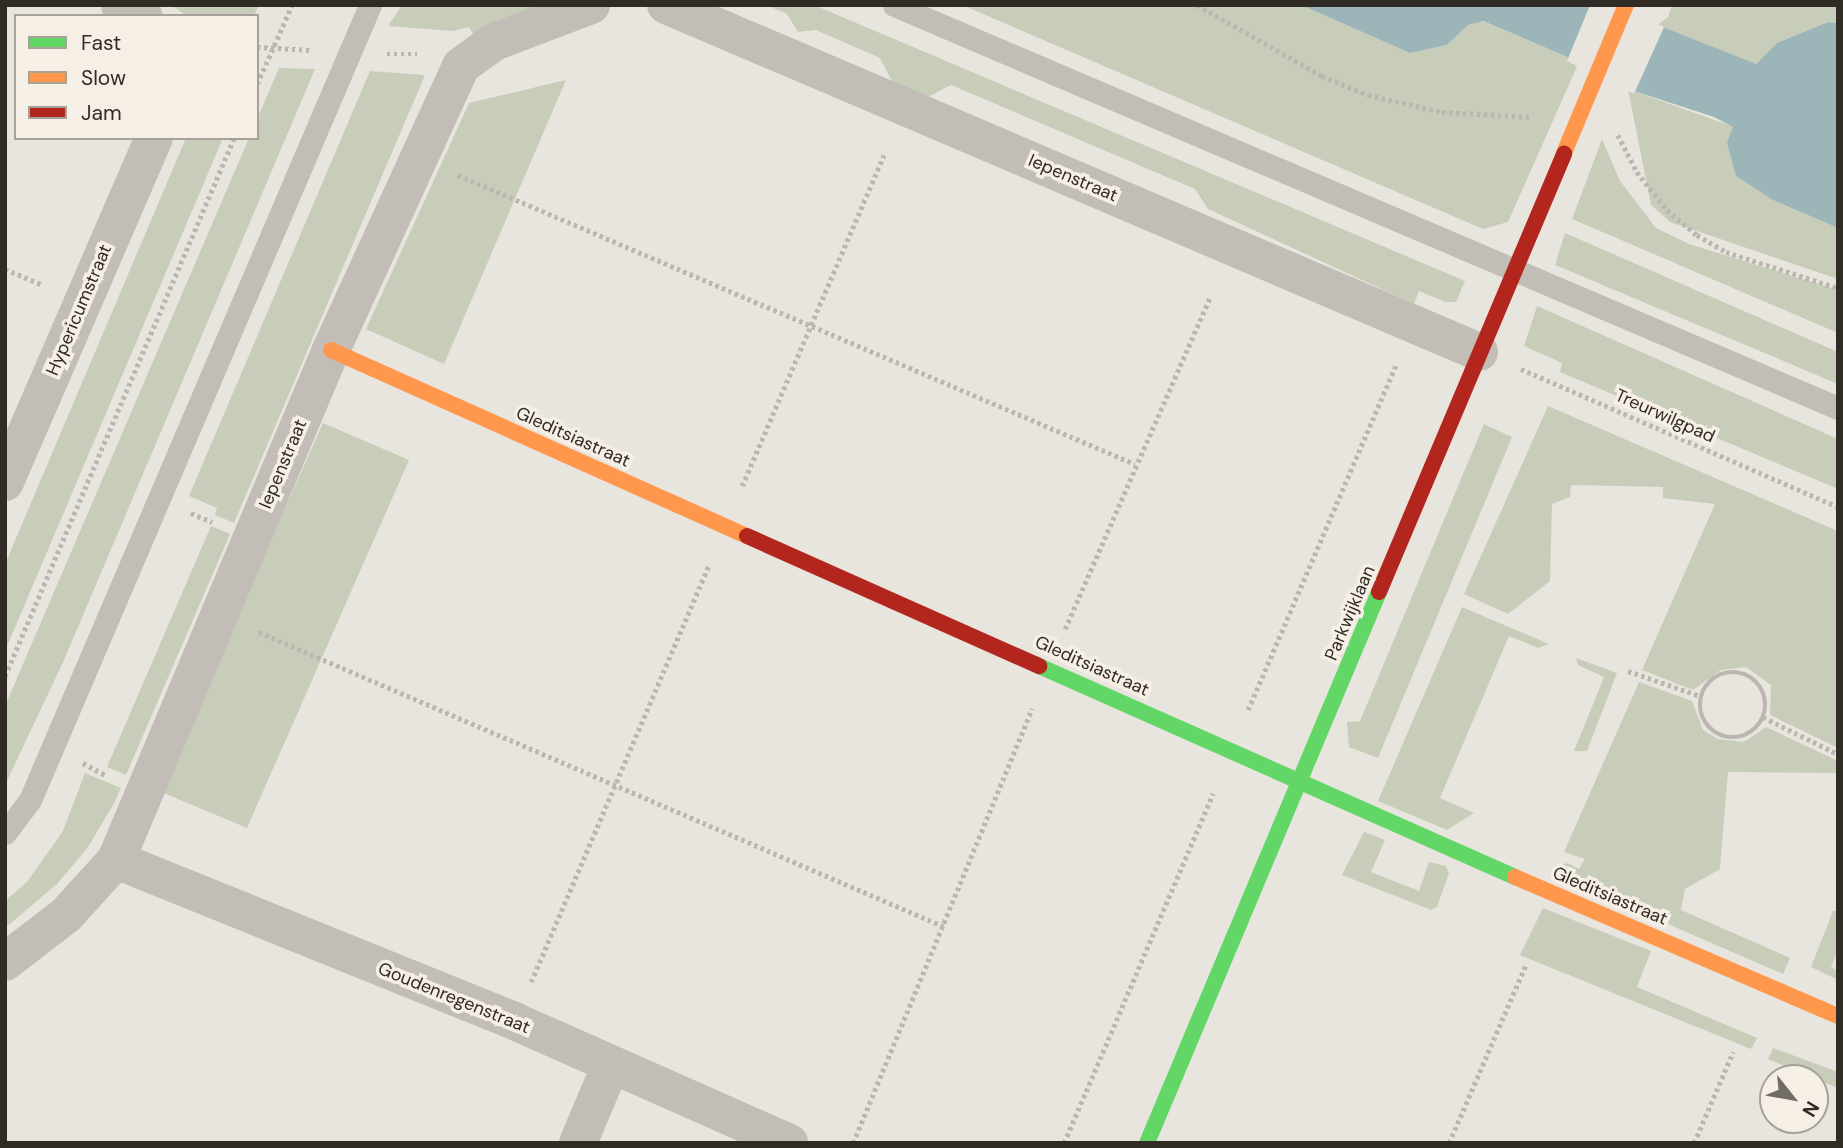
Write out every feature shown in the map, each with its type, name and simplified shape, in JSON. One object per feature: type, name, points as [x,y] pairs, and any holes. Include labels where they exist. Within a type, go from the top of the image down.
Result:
[{"type":"street","points":[[120,5],[140,14]]},
{"type":"street","name":"Iepenstraat","points":[[5,962],[66,915],[116,860],[331,350],[446,92],[470,56],[494,42],[591,5]]},
{"type":"street","name":"Iepenstraat","points":[[666,5],[1479,352]]},
{"type":"street","name":"Parkwijklaan","points":[[1147,1143],[1626,5]]},
{"type":"street","name":"Hypericumstraat","points":[[5,482],[153,140]]},
{"type":"street","name":"Gleditsiastraat","points":[[331,350],[1301,781],[1838,1016]]},
{"type":"street","name":"Goudenregenstraat","points":[[116,860],[514,1021],[789,1143]]},
{"type":"street","points":[[578,1143],[611,1065]]},
{"type":"lane","points":[[5,833],[30,800],[370,5]]},
{"type":"lane","points":[[894,5],[1838,408]]},
{"type":"path","points":[[259,79],[292,5]]},
{"type":"path","points":[[1197,5],[1322,76],[1368,95],[1442,112],[1538,117]]},
{"type":"path","points":[[1615,129],[1637,172],[1667,210],[1697,235],[1726,252],[1838,288]]},
{"type":"path","points":[[5,676],[233,140]]},
{"type":"path","points":[[514,1021],[617,786],[725,525],[884,155]]},
{"type":"path","points":[[416,157],[1135,464]]},
{"type":"path","points":[[853,1143],[1048,668],[1210,297]]},
{"type":"path","name":"Treurwilgpad","points":[[1479,352],[1838,507]]},
{"type":"path","points":[[219,615],[943,926]]},
{"type":"path","points":[[1628,671],[1700,696]]},
{"type":"path","points":[[1726,673],[1741,674],[1752,678],[1764,693],[1763,717],[1752,733],[1738,739],[1726,737],[1706,725],[1700,696],[1710,680],[1726,673]]},
{"type":"path","points":[[1763,717],[1838,754]]},
{"type":"path","points":[[1451,1142],[1526,964]]},
{"type":"path","points":[[1694,1143],[1733,1052]]},
{"type":"green space","points":[[171,5],[259,5],[255,14],[184,14]]},
{"type":"green space","points":[[402,5],[543,5],[474,36],[469,27],[453,31],[388,26]]},
{"type":"green space","points":[[766,5],[814,5],[1465,281],[1456,302],[1445,302],[1419,291],[1414,304],[1208,209],[1195,189],[951,85],[928,97],[893,83],[880,58],[816,30],[798,32],[787,14]]},
{"type":"green space","points":[[962,5],[1301,5],[1410,53],[1447,45],[1468,25],[1482,21],[1579,62],[1508,222],[1483,229]]},
{"type":"green space","points":[[1672,5],[1838,5],[1838,23],[1828,22],[1777,43],[1756,64],[1746,63],[1655,27],[1668,17]]},
{"type":"green space","points":[[279,68],[315,69],[64,660],[5,785],[5,706],[248,140],[259,140],[259,114]]},
{"type":"green space","points":[[370,71],[425,75],[234,523],[215,515],[217,508],[189,496]]},
{"type":"green space","points":[[566,80],[444,364],[366,329],[469,103]]},
{"type":"green space","points":[[1628,89],[1734,127],[1773,200],[1838,228],[1838,279],[1670,222],[1651,205]]},
{"type":"green space","points":[[1602,139],[1620,181],[1656,228],[1689,244],[1838,290],[1838,333],[1572,219]]},
{"type":"green space","points":[[185,140],[222,140],[5,651],[5,564]]},
{"type":"green space","points":[[1565,233],[1838,352],[1838,384],[1555,265]]},
{"type":"green space","points":[[1537,306],[1838,439],[1838,489],[1560,372],[1562,363],[1524,346]]},
{"type":"green space","points":[[1548,406],[1838,531],[1838,748],[1770,715],[1771,685],[1746,667],[1721,670],[1693,690],[1642,670],[1715,504],[1663,498],[1663,487],[1571,485],[1570,497],[1552,504],[1550,581],[1508,614],[1464,594]]},
{"type":"green space","points":[[323,423],[409,460],[247,828],[159,791]]},
{"type":"green space","points":[[1484,424],[1512,437],[1378,758],[1349,747],[1347,722],[1360,721]]},
{"type":"green space","points":[[211,526],[230,534],[126,775],[107,767]]},
{"type":"green space","points":[[1462,607],[1549,644],[1538,648],[1509,636],[1440,798],[1474,813],[1447,830],[1378,801]]},
{"type":"green space","points":[[1576,658],[1617,673],[1587,751],[1574,751],[1604,677],[1578,665]]},
{"type":"green space","points":[[1639,682],[1692,701],[1703,730],[1718,739],[1744,742],[1766,727],[1838,761],[1838,773],[1728,772],[1720,869],[1685,889],[1681,910],[1790,958],[1783,974],[1555,875],[1561,865],[1568,863],[1579,869],[1585,859],[1564,852]]},
{"type":"green space","points":[[85,773],[121,788],[113,805],[88,847],[57,884],[5,928],[5,901],[27,882],[63,831]]},
{"type":"green space","points":[[1364,832],[1385,840],[1371,872],[1419,891],[1429,862],[1446,866],[1449,873],[1437,907],[1431,910],[1342,875]]},
{"type":"green space","points":[[1543,908],[1651,951],[1637,987],[1757,1038],[1751,1049],[1520,955]]},
{"type":"green space","points":[[1833,911],[1838,911],[1838,950],[1831,967],[1838,971],[1838,980],[1811,967]]},
{"type":"green space","points":[[1773,1048],[1816,1064],[1780,1064],[1768,1059]]},
{"type":"green space","points":[[1829,1069],[1838,1072],[1838,1088],[1829,1084]]},
{"type":"water","points":[[1301,5],[1607,5],[1756,64],[1777,43],[1828,22],[1838,23],[1838,228],[1773,200],[1736,176],[1727,143],[1733,127],[1714,117],[1628,89],[1579,62],[1483,21],[1468,25],[1447,45],[1410,53]]},
{"type":"pier","points":[[1590,5],[1616,5],[1664,27],[1634,94],[1567,61]]},
{"type":"traffic: fast","points":[[1147,1143],[1379,592]]},
{"type":"traffic: fast","points":[[1039,666],[1515,877]]},
{"type":"traffic: slow","points":[[1564,153],[1626,5]]},
{"type":"traffic: slow","points":[[331,350],[747,536]]},
{"type":"traffic: slow","points":[[1515,877],[1838,1016]]},
{"type":"traffic: jam","points":[[1379,592],[1564,153]]},
{"type":"traffic: jam","points":[[747,536],[1039,666]]}]
